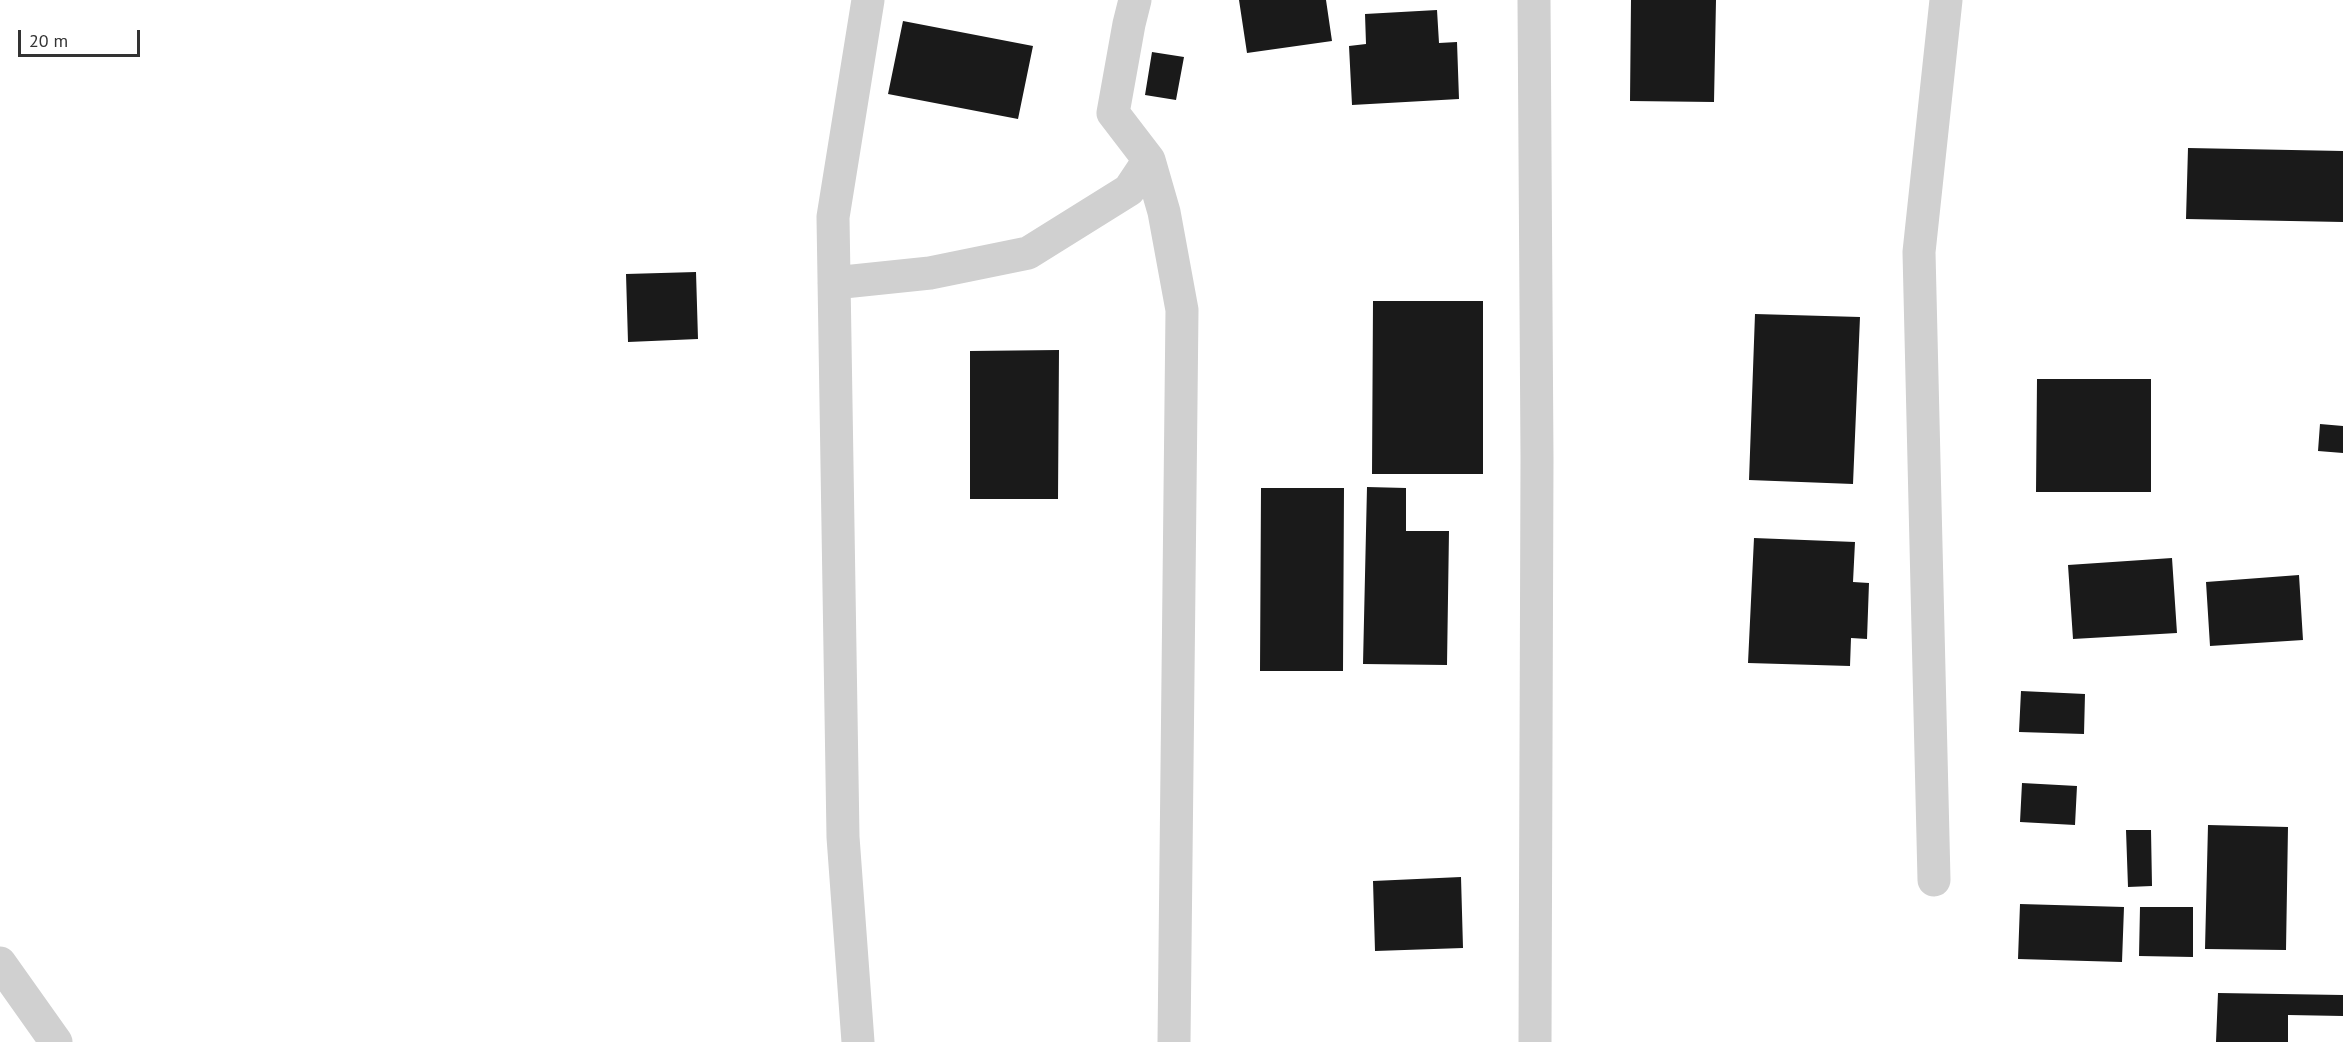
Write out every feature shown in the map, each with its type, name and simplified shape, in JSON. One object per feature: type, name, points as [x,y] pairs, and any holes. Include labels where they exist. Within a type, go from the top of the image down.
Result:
[{"type":"street","points":[[858,1042],[843,837],[833,217],[868,0]]},
{"type":"street","points":[[1135,0],[1113,113],[1149,160],[1164,212],[1182,310],[1174,1042]]},
{"type":"street","points":[[1534,0],[1537,458],[1535,1042]]},
{"type":"street","points":[[1934,880],[1919,252],[1946,0]]},
{"type":"street","points":[[834,283],[930,273],[1028,253],[1129,190],[1149,160]]},
{"type":"street","points":[[0,963],[56,1042]]},
{"type":"building","points":[[1239,0],[1326,0],[1332,41],[1247,53]]},
{"type":"building","points":[[1631,0],[1716,0],[1714,102],[1630,101]]},
{"type":"building","points":[[1437,10],[1439,43],[1457,42],[1459,99],[1352,105],[1349,46],[1366,44],[1365,14]]},
{"type":"building","points":[[903,21],[1033,46],[1018,119],[888,94]]},
{"type":"building","points":[[1152,52],[1184,57],[1176,100],[1145,95]]},
{"type":"building","points":[[2188,148],[2343,151],[2343,222],[2186,219]]},
{"type":"building","points":[[696,272],[698,339],[628,342],[626,274]]},
{"type":"building","points":[[1373,301],[1483,301],[1483,474],[1372,474]]},
{"type":"building","points":[[1755,314],[1860,317],[1853,484],[1749,480]]},
{"type":"building","points":[[1059,350],[1058,499],[970,499],[970,351]]},
{"type":"building","points":[[2037,379],[2151,379],[2151,492],[2036,492]]},
{"type":"building","points":[[2320,424],[2343,426],[2343,453],[2318,451]]},
{"type":"building","points":[[1367,487],[1406,488],[1406,531],[1449,531],[1447,665],[1363,664]]},
{"type":"building","points":[[1261,488],[1344,488],[1343,671],[1260,671]]},
{"type":"building","points":[[1754,538],[1855,542],[1853,582],[1869,583],[1867,639],[1851,638],[1850,666],[1748,663]]},
{"type":"building","points":[[2172,558],[2177,633],[2073,639],[2068,565]]},
{"type":"building","points":[[2299,575],[2303,640],[2210,646],[2206,582]]},
{"type":"building","points":[[2021,691],[2085,694],[2084,734],[2019,732]]},
{"type":"building","points":[[2022,783],[2077,786],[2075,825],[2020,822]]},
{"type":"building","points":[[2208,825],[2288,827],[2286,950],[2205,949]]},
{"type":"building","points":[[2126,830],[2151,830],[2152,886],[2128,887]]},
{"type":"building","points":[[1461,877],[1463,948],[1375,951],[1373,881]]},
{"type":"building","points":[[2020,904],[2124,907],[2122,962],[2018,959]]},
{"type":"building","points":[[2140,907],[2193,907],[2193,957],[2139,956]]},
{"type":"building","points":[[2218,993],[2343,995],[2343,1016],[2288,1015],[2288,1042],[2216,1042]]}]
